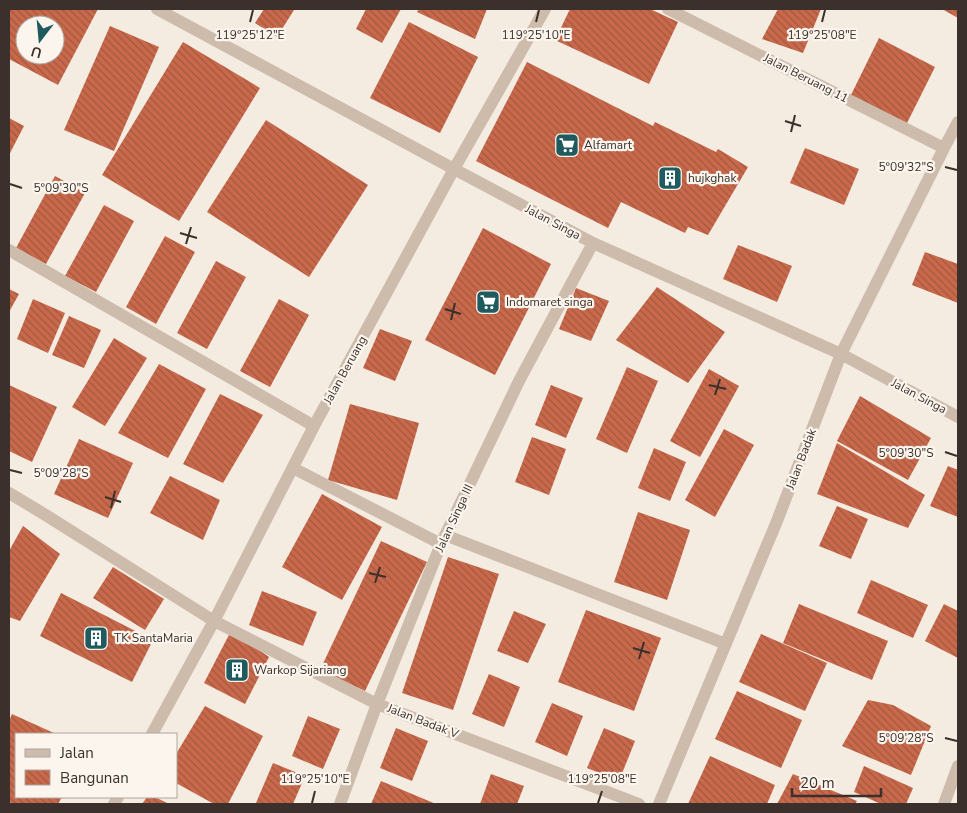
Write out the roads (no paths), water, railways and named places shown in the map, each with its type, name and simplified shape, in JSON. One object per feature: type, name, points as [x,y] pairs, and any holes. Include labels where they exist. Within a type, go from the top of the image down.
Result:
[{"type":"street","name":"Jalan Singa","points":[[157,9],[593,243],[840,354],[958,417]]},
{"type":"street","name":"Jalan Beruang","points":[[153,733],[214,622],[314,426],[454,170],[545,9]]},
{"type":"street","name":"Jalan Beruang 11","points":[[668,9],[944,148]]},
{"type":"street","name":"Jalan Badak","points":[[659,804],[777,521],[840,354],[958,122]]},
{"type":"street","name":"Jalan Singa III","points":[[340,804],[377,704],[443,539],[519,381],[593,243]]},
{"type":"street","points":[[9,250],[314,426]]},
{"type":"street","points":[[293,468],[443,539],[726,644]]},
{"type":"street","name":"Jalan Badak V","points":[[9,493],[214,622],[377,704],[639,804]]},
{"type":"street","points":[[944,804],[958,766]]},
{"type":"place","name":"Alfamart","points":[[567,145]]},
{"type":"place","name":"hujkghak","points":[[670,178]]},
{"type":"place","name":"Indomaret singa","points":[[488,302]]},
{"type":"place","name":"TK SantaMaria","points":[[96,638]]},
{"type":"place","name":"Warkop Sijariang","points":[[237,670]]}]
